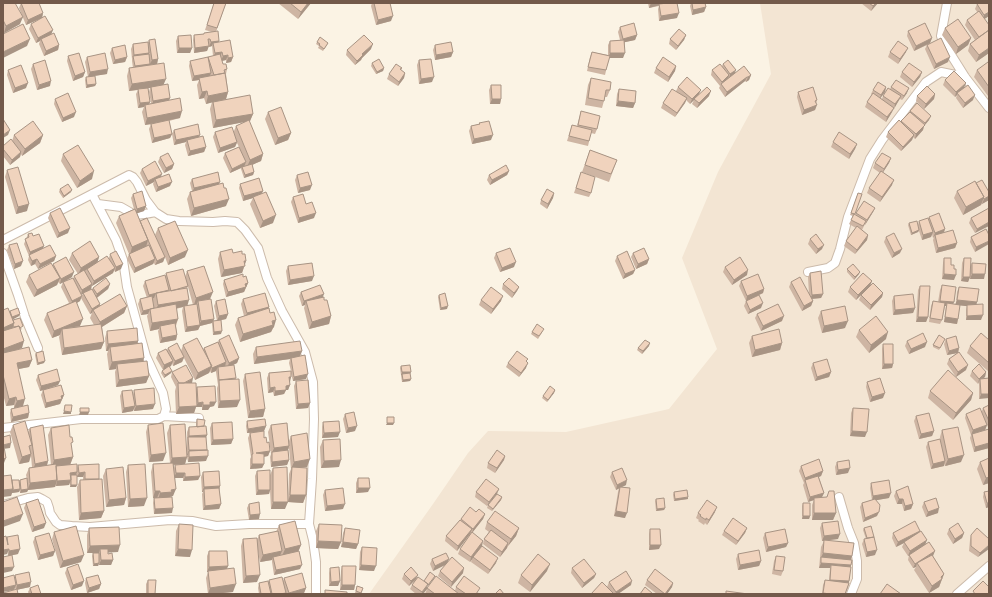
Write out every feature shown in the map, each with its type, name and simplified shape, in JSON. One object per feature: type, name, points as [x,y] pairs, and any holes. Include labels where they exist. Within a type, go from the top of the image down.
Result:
[{"type":"street","points":[[947,3],[941,36],[943,42],[965,77],[989,108]]},
{"type":"street","points":[[808,272],[828,268],[835,262],[848,217],[870,159],[916,94],[926,82],[941,72],[965,77]]},
{"type":"street","points":[[3,240],[129,175],[137,182],[146,200],[155,212],[166,219],[179,221],[237,222],[245,230],[258,248],[266,278],[282,311],[305,352],[313,382],[314,426],[309,524],[316,562],[316,594]]},
{"type":"street","points":[[92,194],[116,240],[123,260],[127,287],[146,356],[163,393],[166,409],[164,416]]},
{"type":"street","points":[[98,204],[121,207],[136,216],[155,212]]},
{"type":"street","points":[[3,253],[24,317],[38,348]]},
{"type":"street","points":[[3,428],[82,419],[158,419],[164,416],[199,418]]},
{"type":"street","points":[[3,505],[28,498],[38,497],[47,502],[50,513],[56,522],[72,526],[90,527],[170,520],[192,521],[216,526],[309,524]]},
{"type":"street","points":[[839,497],[848,528],[854,542],[857,562],[857,579],[851,594]]},
{"type":"street","points":[[957,594],[989,566]]},
{"type":"shaded area","points":[[760,3],[989,3],[989,594],[369,594],[468,453],[488,431],[566,432],[669,409],[717,349],[682,258],[718,172],[771,74]]},
{"type":"building","points":[[15,3],[23,17],[6,26],[3,20],[3,4]]},
{"type":"building","points":[[21,3],[39,3],[43,13],[28,20]]},
{"type":"building","points":[[214,3],[226,3],[217,28],[207,25]]},
{"type":"building","points":[[290,3],[308,3],[301,12]]},
{"type":"building","points":[[374,3],[390,3],[393,16],[378,20]]},
{"type":"building","points":[[677,3],[679,13],[661,16],[659,4]]},
{"type":"building","points":[[692,3],[705,3],[706,7],[693,10]]},
{"type":"building","points":[[869,3],[876,3],[873,6]]},
{"type":"building","points":[[989,3],[989,12],[984,15],[977,4]]},
{"type":"building","points":[[979,11],[989,25],[989,30],[979,37],[967,20]]},
{"type":"building","points":[[45,16],[53,30],[38,38],[31,24]]},
{"type":"building","points":[[958,19],[971,38],[958,47],[945,28]]},
{"type":"building","points":[[634,23],[637,35],[623,39],[620,27]]},
{"type":"building","points":[[925,23],[932,38],[916,46],[908,31]]},
{"type":"building","points":[[23,24],[30,39],[3,52],[3,34]]},
{"type":"building","points":[[679,29],[686,35],[678,46],[670,39]]},
{"type":"building","points":[[989,30],[989,48],[979,55],[970,44]]},
{"type":"building","points":[[218,31],[219,41],[211,42],[210,39],[208,39],[209,46],[195,48],[194,35]]},
{"type":"building","points":[[54,33],[59,45],[46,51],[41,39]]},
{"type":"building","points":[[191,35],[192,48],[179,48],[178,36]]},
{"type":"building","points":[[364,35],[373,44],[357,61],[347,50]]},
{"type":"building","points":[[320,37],[328,43],[324,49],[317,42]]},
{"type":"building","points":[[941,38],[950,57],[936,64],[927,45]]},
{"type":"building","points":[[155,39],[158,59],[152,60],[149,40]]},
{"type":"building","points":[[230,40],[233,57],[228,58],[228,55],[223,56],[222,52],[215,53],[213,43]]},
{"type":"building","points":[[624,40],[625,53],[610,53],[610,41]]},
{"type":"building","points":[[898,41],[908,48],[900,59],[890,52]]},
{"type":"building","points":[[148,42],[149,53],[134,55],[133,44]]},
{"type":"building","points":[[451,42],[453,52],[436,55],[435,45]]},
{"type":"building","points":[[125,45],[127,57],[115,60],[112,48]]},
{"type":"building","points":[[592,52],[610,56],[606,70],[588,67]]},
{"type":"building","points":[[79,53],[85,72],[75,76],[68,56]]},
{"type":"building","points":[[105,53],[108,69],[90,72],[87,57]]},
{"type":"building","points":[[149,54],[150,64],[135,66],[133,56]]},
{"type":"building","points":[[220,54],[223,64],[226,64],[227,69],[224,70],[225,73],[214,75],[208,57]]},
{"type":"building","points":[[208,57],[211,73],[194,76],[190,61]]},
{"type":"building","points":[[663,57],[676,66],[669,77],[656,68]]},
{"type":"building","points":[[379,59],[384,68],[377,72],[372,63]]},
{"type":"building","points":[[431,59],[434,77],[421,79],[419,60]]},
{"type":"building","points":[[45,60],[51,81],[39,85],[33,64]]},
{"type":"building","points":[[728,60],[736,70],[730,74],[723,64]]},
{"type":"building","points":[[988,62],[989,64],[989,87],[977,70]]},
{"type":"building","points":[[164,63],[166,79],[132,84],[129,68]]},
{"type":"building","points":[[909,63],[922,72],[914,82],[902,72]]},
{"type":"building","points":[[396,64],[402,68],[400,69],[405,73],[399,82],[389,74]]},
{"type":"building","points":[[720,64],[729,75],[722,82],[712,70]]},
{"type":"building","points":[[21,65],[28,83],[15,88],[8,70]]},
{"type":"building","points":[[744,66],[751,75],[727,92],[721,84]]},
{"type":"building","points":[[954,71],[966,83],[956,92],[945,80]]},
{"type":"building","points":[[225,73],[228,92],[208,96],[207,91],[202,92],[199,78]]},
{"type":"building","points":[[95,76],[96,84],[87,85],[86,77]]},
{"type":"building","points":[[687,77],[701,90],[692,99],[678,87]]},
{"type":"building","points":[[591,78],[611,82],[610,90],[606,90],[604,101],[588,98]]},
{"type":"building","points":[[896,80],[909,88],[904,96],[891,87]]},
{"type":"building","points":[[878,82],[886,87],[881,95],[873,90]]},
{"type":"building","points":[[168,84],[170,98],[153,101],[151,87]]},
{"type":"building","points":[[491,85],[501,85],[501,99],[492,99]]},
{"type":"building","points":[[968,85],[975,95],[965,103],[957,93]]},
{"type":"building","points":[[927,86],[935,94],[926,104],[917,96]]},
{"type":"building","points":[[707,87],[711,91],[699,103],[694,99]]},
{"type":"building","points":[[813,87],[817,105],[804,110],[798,92]]},
{"type":"building","points":[[148,88],[150,102],[140,103],[138,89]]},
{"type":"building","points":[[888,88],[901,96],[895,104],[883,96]]},
{"type":"building","points":[[619,89],[636,91],[635,103],[618,101]]},
{"type":"building","points":[[672,89],[687,98],[677,113],[663,103]]},
{"type":"building","points":[[68,93],[76,112],[63,118],[55,99]]},
{"type":"building","points":[[873,93],[894,108],[887,117],[867,102]]},
{"type":"building","points":[[250,95],[253,114],[216,120],[213,102]]},
{"type":"building","points":[[180,98],[182,111],[147,118],[145,105]]},
{"type":"building","points":[[917,103],[931,116],[925,123],[910,111]]},
{"type":"building","points":[[281,107],[291,133],[278,138],[268,112]]},
{"type":"building","points":[[581,111],[600,116],[597,129],[578,125]]},
{"type":"building","points":[[910,112],[925,125],[916,134],[901,121]]},
{"type":"building","points":[[3,119],[10,130],[3,135]]},
{"type":"building","points":[[169,120],[172,134],[154,138],[151,124]]},
{"type":"building","points":[[249,120],[263,154],[250,160],[236,126]]},
{"type":"building","points":[[899,120],[914,135],[903,147],[888,132]]},
{"type":"building","points":[[33,121],[43,135],[25,149],[14,135]]},
{"type":"building","points":[[489,121],[493,135],[474,139],[471,126]]},
{"type":"building","points":[[198,124],[200,135],[176,140],[174,130]]},
{"type":"building","points":[[572,125],[592,130],[589,141],[569,136]]},
{"type":"building","points":[[232,127],[237,142],[220,148],[215,132]]},
{"type":"building","points":[[839,132],[857,144],[850,154],[833,142]]},
{"type":"building","points":[[203,136],[206,147],[190,151],[187,140]]},
{"type":"building","points":[[11,139],[21,152],[12,160],[3,149],[3,146]]},
{"type":"building","points":[[78,145],[94,171],[80,181],[63,154]]},
{"type":"building","points":[[239,147],[246,162],[232,169],[225,153]]},
{"type":"building","points":[[590,150],[617,160],[611,174],[585,165]]},
{"type":"building","points":[[168,153],[174,164],[166,168],[160,157]]},
{"type":"building","points":[[882,153],[891,158],[884,169],[875,163]]},
{"type":"building","points":[[155,161],[162,174],[148,181],[142,169]]},
{"type":"building","points":[[252,164],[254,172],[245,175],[242,167]]},
{"type":"building","points":[[506,165],[509,171],[492,180],[489,175]]},
{"type":"building","points":[[18,167],[29,204],[18,207],[7,170]]},
{"type":"building","points":[[881,171],[894,180],[882,197],[869,188]]},
{"type":"building","points":[[218,172],[220,182],[194,188],[192,179]]},
{"type":"building","points":[[308,172],[312,185],[300,188],[297,175]]},
{"type":"building","points":[[581,172],[595,177],[591,193],[576,188]]},
{"type":"building","points":[[169,174],[172,182],[158,187],[155,179]]},
{"type":"building","points":[[259,178],[263,191],[244,196],[240,184]]},
{"type":"building","points":[[982,180],[989,192],[989,196],[984,199],[976,183]]},
{"type":"building","points":[[975,181],[984,197],[966,207],[957,191]]},
{"type":"building","points":[[223,183],[229,199],[194,208],[190,192]]},
{"type":"building","points":[[68,184],[72,190],[64,196],[60,189]]},
{"type":"building","points":[[547,189],[554,193],[548,204],[541,200]]},
{"type":"building","points":[[142,191],[146,206],[137,209],[133,194]]},
{"type":"building","points":[[266,192],[276,215],[263,221],[253,197]]},
{"type":"building","points":[[858,193],[862,194],[855,214],[851,213]]},
{"type":"building","points":[[303,194],[306,204],[312,202],[316,213],[299,218],[293,197]]},
{"type":"building","points":[[864,201],[875,208],[867,220],[856,213]]},
{"type":"building","points":[[60,208],[70,228],[59,233],[50,213]]},
{"type":"building","points":[[989,208],[989,222],[977,229],[971,218]]},
{"type":"building","points":[[135,209],[148,240],[132,247],[119,216]]},
{"type":"building","points":[[939,213],[945,229],[935,233],[929,217]]},
{"type":"building","points":[[854,214],[866,221],[863,226],[851,220]]},
{"type":"building","points":[[147,218],[165,257],[157,261],[140,221]]},
{"type":"building","points":[[928,218],[933,232],[923,235],[919,221]]},
{"type":"building","points":[[175,221],[188,250],[170,258],[158,228]]},
{"type":"building","points":[[917,221],[919,230],[912,233],[909,223]]},
{"type":"building","points":[[857,226],[868,235],[857,250],[846,241]]},
{"type":"building","points":[[986,229],[989,235],[989,241],[976,247],[971,237]]},
{"type":"building","points":[[953,230],[957,243],[938,248],[935,235]]},
{"type":"building","points":[[32,233],[33,236],[39,234],[44,246],[30,252],[25,239],[29,237],[28,234]]},
{"type":"building","points":[[894,233],[902,249],[894,253],[886,237]]},
{"type":"building","points":[[816,234],[824,245],[818,249],[810,239]]},
{"type":"building","points":[[90,241],[99,257],[81,268],[72,253]]},
{"type":"building","points":[[17,243],[23,261],[15,264],[9,245]]},
{"type":"building","points":[[50,245],[56,256],[40,264],[37,259],[32,261],[29,255]]},
{"type":"building","points":[[149,245],[155,259],[135,268],[129,254]]},
{"type":"building","points":[[510,248],[516,262],[502,268],[496,253]]},
{"type":"building","points":[[644,248],[649,259],[638,264],[633,253]]},
{"type":"building","points":[[232,249],[233,253],[242,251],[242,254],[245,254],[245,266],[224,270],[220,252]]},
{"type":"building","points":[[116,251],[123,264],[116,267],[110,254]]},
{"type":"building","points":[[627,251],[635,270],[625,274],[617,256]]},
{"type":"building","points":[[107,256],[115,268],[94,281],[87,269]]},
{"type":"building","points":[[66,257],[74,272],[61,279],[53,264]]},
{"type":"building","points":[[740,257],[748,270],[734,280],[725,267]]},
{"type":"building","points":[[944,258],[951,258],[951,265],[954,265],[954,269],[956,269],[956,275],[944,274]]},
{"type":"building","points":[[964,258],[971,258],[970,277],[963,277]]},
{"type":"building","points":[[51,263],[60,278],[37,290],[29,275]]},
{"type":"building","points":[[312,263],[314,276],[290,280],[288,266]]},
{"type":"building","points":[[972,263],[986,264],[985,274],[972,274]]},
{"type":"building","points":[[853,264],[860,272],[855,277],[847,269]]},
{"type":"building","points":[[204,266],[213,292],[196,298],[187,271]]},
{"type":"building","points":[[183,269],[188,286],[171,291],[166,273]]},
{"type":"building","points":[[84,270],[92,284],[82,290],[74,276]]},
{"type":"building","points":[[821,271],[823,294],[812,295],[810,273]]},
{"type":"building","points":[[863,273],[872,281],[858,295],[850,287]]},
{"type":"building","points":[[243,274],[243,277],[246,276],[248,283],[245,284],[246,287],[228,292],[224,280]]},
{"type":"building","points":[[758,274],[764,289],[747,296],[741,281]]},
{"type":"building","points":[[165,275],[169,290],[149,295],[145,281]]},
{"type":"building","points":[[800,277],[813,301],[804,306],[791,282]]},
{"type":"building","points":[[73,278],[82,296],[72,301],[63,282]]},
{"type":"building","points":[[106,278],[110,284],[97,294],[93,288]]},
{"type":"building","points":[[509,278],[519,287],[514,293],[503,284]]},
{"type":"building","points":[[873,283],[883,293],[871,305],[861,295]]},
{"type":"building","points":[[320,285],[324,294],[304,301],[301,292]]},
{"type":"building","points":[[942,285],[956,287],[954,302],[940,301]]},
{"type":"building","points":[[920,286],[930,286],[928,317],[918,317]]},
{"type":"building","points":[[491,287],[503,296],[493,309],[481,300]]},
{"type":"building","points":[[959,287],[979,289],[977,302],[957,300]]},
{"type":"building","points":[[187,288],[189,300],[158,305],[156,293]]},
{"type":"building","points":[[92,289],[100,304],[92,309],[83,293]]},
{"type":"building","points":[[265,293],[269,307],[247,313],[243,299]]},
{"type":"building","points":[[445,293],[448,306],[441,308],[439,295]]},
{"type":"building","points":[[120,294],[127,306],[100,322],[93,310]]},
{"type":"building","points":[[913,294],[915,308],[895,310],[894,296]]},
{"type":"building","points":[[759,295],[763,303],[750,310],[746,301]]},
{"type":"building","points":[[152,296],[154,308],[143,311],[140,299]]},
{"type":"building","points":[[324,297],[324,300],[327,300],[331,316],[312,322],[306,301]]},
{"type":"building","points":[[211,299],[214,319],[201,321],[198,301]]},
{"type":"building","points":[[225,299],[228,314],[219,316],[216,301]]},
{"type":"building","points":[[76,301],[83,319],[54,331],[47,313]]},
{"type":"building","points":[[933,301],[945,303],[942,320],[930,318]]},
{"type":"building","points":[[947,303],[960,305],[958,319],[945,317]]},
{"type":"building","points":[[176,304],[178,319],[152,323],[150,309]]},
{"type":"building","points":[[197,304],[200,325],[187,327],[184,306]]},
{"type":"building","points":[[778,304],[784,316],[763,326],[757,314]]},
{"type":"building","points":[[983,304],[983,315],[967,316],[967,305]]},
{"type":"building","points":[[845,306],[848,321],[824,326],[821,311]]},
{"type":"building","points":[[8,308],[14,323],[3,328],[3,310]]},
{"type":"building","points":[[18,308],[20,314],[12,317],[10,311]]},
{"type":"building","points":[[269,308],[270,313],[274,312],[276,320],[272,321],[273,325],[243,334],[238,318]]},
{"type":"building","points":[[876,316],[888,332],[871,345],[859,330]]},
{"type":"building","points":[[20,318],[23,326],[20,328],[19,326],[14,327],[13,320]]},
{"type":"building","points":[[221,320],[222,331],[214,332],[213,321]]},
{"type":"building","points":[[175,323],[177,335],[162,338],[160,326]]},
{"type":"building","points":[[101,324],[104,342],[64,348],[62,329]]},
{"type":"building","points":[[537,324],[544,329],[539,336],[532,332]]},
{"type":"building","points":[[19,326],[24,341],[3,349],[3,331]]},
{"type":"building","points":[[137,328],[138,341],[108,344],[107,331]]},
{"type":"building","points":[[779,329],[782,343],[755,350],[752,336]]},
{"type":"building","points":[[923,333],[927,342],[911,349],[907,341]]},
{"type":"building","points":[[981,333],[989,340],[989,363],[970,346]]},
{"type":"building","points":[[229,335],[239,358],[229,363],[219,340]]},
{"type":"building","points":[[939,335],[945,339],[940,348],[933,345]]},
{"type":"building","points":[[956,336],[959,348],[949,351],[946,339]]},
{"type":"building","points":[[197,338],[212,366],[198,373],[183,345]]},
{"type":"building","points":[[645,340],[650,343],[643,351],[638,348]]},
{"type":"building","points":[[300,341],[302,351],[257,357],[256,347]]},
{"type":"building","points":[[218,342],[226,362],[212,368],[204,348]]},
{"type":"building","points":[[142,343],[144,358],[112,362],[110,347]]},
{"type":"building","points":[[177,343],[184,357],[175,361],[168,348]]},
{"type":"building","points":[[883,344],[893,344],[893,364],[884,364]]},
{"type":"building","points":[[29,347],[32,360],[17,363],[25,399],[17,401],[16,397],[9,399],[3,375],[3,353]]},
{"type":"building","points":[[166,349],[173,361],[164,365],[158,353]]},
{"type":"building","points":[[43,351],[45,361],[38,363],[36,353]]},
{"type":"building","points":[[517,351],[528,359],[526,361],[528,363],[521,373],[508,363]]},
{"type":"building","points":[[959,352],[968,365],[958,372],[949,359]]},
{"type":"building","points":[[305,355],[308,374],[294,377],[291,358]]},
{"type":"building","points":[[827,359],[831,372],[817,377],[813,363]]},
{"type":"building","points":[[147,361],[149,376],[119,380],[117,364]]},
{"type":"building","points":[[979,364],[986,372],[979,379],[972,371]]},
{"type":"building","points":[[186,365],[193,378],[184,383],[179,383],[172,372]]},
{"type":"building","points":[[234,365],[236,378],[219,380],[218,367]]},
{"type":"building","points":[[410,365],[411,372],[402,372],[401,366]]},
{"type":"building","points":[[169,366],[172,371],[165,375],[162,371]]},
{"type":"building","points":[[57,369],[60,381],[41,386],[38,375]]},
{"type":"building","points":[[948,370],[973,393],[956,413],[930,391]]},
{"type":"building","points":[[291,371],[291,377],[289,377],[290,385],[286,386],[286,390],[275,391],[275,387],[270,388],[269,373]]},
{"type":"building","points":[[260,372],[265,409],[250,411],[245,374]]},
{"type":"building","points":[[410,373],[411,379],[403,380],[402,374]]},
{"type":"building","points":[[880,378],[885,393],[872,397],[867,382]]},
{"type":"building","points":[[989,378],[989,394],[981,394],[980,379]]},
{"type":"building","points":[[239,379],[240,400],[220,401],[219,380]]},
{"type":"building","points":[[308,380],[310,403],[298,404],[296,381]]},
{"type":"building","points":[[178,383],[196,383],[197,406],[179,407]]},
{"type":"building","points":[[61,385],[64,395],[61,396],[62,399],[46,403],[43,390]]},
{"type":"building","points":[[215,386],[216,402],[210,402],[210,405],[203,405],[203,402],[198,403],[197,387]]},
{"type":"building","points":[[550,386],[555,390],[548,400],[543,396]]},
{"type":"building","points":[[154,388],[155,404],[136,406],[134,390]]},
{"type":"building","points":[[132,390],[135,406],[124,408],[122,391]]},
{"type":"building","points":[[28,405],[29,413],[13,417],[11,409]]},
{"type":"building","points":[[65,405],[72,405],[71,412],[64,411]]},
{"type":"building","points":[[989,405],[989,421],[983,408]]},
{"type":"building","points":[[80,408],[89,408],[89,412],[80,412]]},
{"type":"building","points":[[853,408],[869,409],[867,432],[852,431]]},
{"type":"building","points":[[980,408],[987,425],[973,430],[966,414]]},
{"type":"building","points":[[354,412],[357,426],[348,428],[345,414]]},
{"type":"building","points":[[929,413],[934,431],[921,434],[916,416]]},
{"type":"building","points":[[387,417],[394,417],[394,423],[387,423]]},
{"type":"building","points":[[197,419],[205,420],[204,426],[197,427]]},
{"type":"building","points":[[265,419],[266,426],[248,429],[247,421]]},
{"type":"building","points":[[25,421],[32,445],[29,446],[31,454],[22,457],[13,425]]},
{"type":"building","points":[[339,421],[340,432],[324,433],[323,422]]},
{"type":"building","points":[[232,422],[233,439],[213,440],[212,423]]},
{"type":"building","points":[[163,423],[166,453],[151,455],[148,425]]},
{"type":"building","points":[[287,423],[289,446],[274,448],[271,425]]},
{"type":"building","points":[[185,424],[187,457],[172,458],[170,425]]},
{"type":"building","points":[[43,425],[48,461],[35,464],[30,428]]},
{"type":"building","points":[[69,425],[70,437],[72,437],[73,442],[71,443],[73,457],[54,460],[51,428]]},
{"type":"building","points":[[206,426],[207,435],[189,436],[189,427]]},
{"type":"building","points":[[958,427],[964,455],[948,459],[942,430]]},
{"type":"building","points":[[989,429],[989,443],[975,447],[972,434]]},
{"type":"building","points":[[264,431],[264,438],[266,437],[267,443],[269,442],[270,451],[256,453],[264,454],[264,464],[252,464],[253,454],[250,433]]},
{"type":"building","points":[[307,433],[310,459],[294,462],[291,436]]},
{"type":"building","points":[[10,435],[11,443],[3,445],[3,437]]},
{"type":"building","points":[[188,437],[206,437],[207,450],[189,450]]},
{"type":"building","points":[[340,439],[341,460],[324,461],[323,440]]},
{"type":"building","points":[[940,439],[945,461],[933,464],[928,442]]},
{"type":"building","points":[[3,447],[6,458],[3,459]]},
{"type":"building","points":[[208,450],[208,456],[189,457],[189,451]]},
{"type":"building","points":[[288,450],[289,460],[272,462],[272,452]]},
{"type":"building","points":[[497,450],[505,456],[497,468],[488,463]]},
{"type":"building","points":[[989,458],[989,477],[986,478],[980,462]]},
{"type":"building","points":[[819,459],[823,471],[805,478],[801,466]]},
{"type":"building","points":[[849,460],[850,468],[838,470],[837,462]]},
{"type":"building","points":[[173,463],[176,489],[171,490],[172,492],[160,493],[160,491],[155,491],[153,464]]},
{"type":"building","points":[[199,463],[200,476],[185,477],[185,473],[176,473],[175,465]]},
{"type":"building","points":[[56,464],[57,480],[30,483],[29,468]]},
{"type":"building","points":[[77,464],[77,472],[70,473],[71,480],[57,481],[56,466]]},
{"type":"building","points":[[99,464],[99,479],[85,479],[85,472],[79,473],[78,465]]},
{"type":"building","points":[[145,464],[147,498],[130,499],[128,465]]},
{"type":"building","points":[[123,467],[126,498],[109,500],[106,469]]},
{"type":"building","points":[[287,467],[288,502],[273,502],[273,468]]},
{"type":"building","points":[[292,467],[307,468],[306,495],[290,495]]},
{"type":"building","points":[[622,468],[627,480],[617,485],[612,472]]},
{"type":"building","points":[[270,470],[270,490],[258,490],[257,471]]},
{"type":"building","points":[[219,471],[220,486],[204,487],[203,472]]},
{"type":"building","points":[[11,475],[13,489],[3,490],[3,476]]},
{"type":"building","points":[[71,475],[77,475],[77,485],[71,485]]},
{"type":"building","points":[[818,476],[824,493],[810,497],[805,480]]},
{"type":"building","points":[[27,478],[28,489],[21,490],[20,480]]},
{"type":"building","points":[[358,478],[369,478],[370,488],[358,488]]},
{"type":"building","points":[[102,479],[104,511],[81,513],[80,480]]},
{"type":"building","points":[[486,479],[499,489],[489,502],[476,492]]},
{"type":"building","points":[[12,480],[19,480],[20,489],[13,490]]},
{"type":"building","points":[[889,480],[891,493],[873,496],[871,483]]},
{"type":"building","points":[[908,486],[913,504],[905,506],[903,499],[899,499],[896,491]]},
{"type":"building","points":[[620,487],[630,488],[627,513],[616,511]]},
{"type":"building","points":[[219,488],[221,504],[205,506],[204,489]]},
{"type":"building","points":[[343,488],[345,504],[327,506],[325,490]]},
{"type":"building","points":[[687,490],[688,497],[675,499],[674,492]]},
{"type":"building","points":[[829,491],[834,491],[836,513],[814,513],[814,498],[827,497]]},
{"type":"building","points":[[989,491],[989,503],[987,503],[984,492]]},
{"type":"building","points":[[497,494],[502,497],[493,509],[488,505]]},
{"type":"building","points":[[17,497],[23,514],[3,521],[3,502]]},
{"type":"building","points":[[172,497],[173,508],[155,509],[154,498]]},
{"type":"building","points":[[664,498],[665,508],[657,509],[656,499]]},
{"type":"building","points":[[936,498],[939,508],[928,512],[924,502]]},
{"type":"building","points":[[38,499],[46,523],[34,527],[26,503]]},
{"type":"building","points":[[875,499],[880,505],[879,512],[865,518],[862,503]]},
{"type":"building","points":[[707,500],[717,507],[709,520],[706,518],[706,520],[698,513]]},
{"type":"building","points":[[259,502],[260,514],[250,515],[249,504]]},
{"type":"building","points":[[803,503],[810,503],[810,516],[803,516]]},
{"type":"building","points":[[470,507],[476,512],[479,509],[485,514],[473,529],[461,519]]},
{"type":"building","points":[[495,511],[519,528],[511,539],[487,522]]},
{"type":"building","points":[[733,518],[747,528],[738,541],[724,531]]},
{"type":"building","points":[[460,520],[472,529],[458,546],[446,536]]},
{"type":"building","points":[[295,521],[301,545],[285,549],[279,525]]},
{"type":"building","points":[[838,521],[840,534],[824,536],[822,523]]},
{"type":"building","points":[[915,521],[920,531],[898,542],[893,533]]},
{"type":"building","points":[[958,523],[964,533],[955,539],[949,529]]},
{"type":"building","points":[[179,524],[193,525],[192,550],[178,549]]},
{"type":"building","points":[[319,524],[342,525],[341,542],[318,541]]},
{"type":"building","points":[[76,526],[84,555],[63,561],[54,532]]},
{"type":"building","points":[[871,526],[874,537],[867,538],[864,528]]},
{"type":"building","points":[[119,527],[120,545],[90,546],[89,528]]},
{"type":"building","points":[[345,528],[360,530],[358,544],[343,542]]},
{"type":"building","points":[[977,528],[989,539],[989,545],[980,553],[971,546],[971,535]]},
{"type":"building","points":[[650,529],[660,529],[661,545],[650,545]]},
{"type":"building","points":[[785,529],[788,543],[768,547],[765,533]]},
{"type":"building","points":[[491,530],[508,543],[502,552],[484,539]]},
{"type":"building","points":[[278,531],[282,551],[263,555],[259,535]]},
{"type":"building","points":[[921,531],[927,540],[910,551],[904,542]]},
{"type":"building","points":[[472,532],[483,541],[471,557],[460,549]]},
{"type":"building","points":[[49,533],[55,551],[40,555],[35,537]]},
{"type":"building","points":[[18,535],[20,549],[9,551],[9,549],[3,550],[3,537],[6,536],[8,545],[7,537]]},
{"type":"building","points":[[874,537],[877,550],[867,552],[864,539]]},
{"type":"building","points":[[257,538],[260,575],[246,576],[243,539]]},
{"type":"building","points":[[824,540],[854,543],[852,556],[823,553]]},
{"type":"building","points":[[929,542],[935,551],[915,564],[909,555]]},
{"type":"building","points":[[482,546],[498,558],[490,570],[473,557]]},
{"type":"building","points":[[362,547],[377,548],[376,566],[361,565]]},
{"type":"building","points":[[100,549],[108,549],[108,554],[112,553],[113,560],[101,560]]},
{"type":"building","points":[[759,550],[761,561],[740,565],[738,554]]},
{"type":"building","points":[[209,551],[227,551],[228,566],[209,567]]},
{"type":"building","points":[[299,551],[302,565],[276,570],[273,557]]},
{"type":"building","points":[[93,553],[99,553],[99,563],[94,564]]},
{"type":"building","points":[[446,553],[449,559],[435,566],[432,559]]},
{"type":"building","points":[[538,554],[550,564],[532,585],[521,575]]},
{"type":"building","points":[[12,555],[14,567],[3,568],[3,557]]},
{"type":"building","points":[[932,555],[944,574],[941,577],[942,579],[932,586],[917,563]]},
{"type":"building","points":[[776,556],[785,557],[783,571],[774,570]]},
{"type":"building","points":[[452,557],[464,568],[452,582],[440,571]]},
{"type":"building","points":[[821,557],[852,560],[851,565],[821,563]]},
{"type":"building","points":[[584,559],[596,574],[584,583],[572,568]]},
{"type":"building","points":[[78,564],[84,581],[73,585],[67,568]]},
{"type":"building","points":[[831,565],[851,567],[849,581],[830,580]]},
{"type":"building","points":[[342,566],[356,566],[355,585],[342,585]]},
{"type":"building","points":[[339,567],[340,581],[331,582],[330,568]]},
{"type":"building","points":[[411,567],[418,575],[411,581],[404,574]]},
{"type":"building","points":[[234,568],[236,584],[210,588],[208,571]]},
{"type":"building","points":[[655,569],[673,583],[665,594],[647,580]]},
{"type":"building","points":[[626,571],[632,581],[616,592],[609,582]]},
{"type":"building","points":[[29,572],[31,582],[17,585],[15,575]]},
{"type":"building","points":[[430,572],[435,576],[428,585],[424,581]]},
{"type":"building","points":[[302,573],[306,588],[289,593],[284,578]]},
{"type":"building","points":[[14,575],[16,585],[3,588],[3,578]]},
{"type":"building","points":[[98,575],[101,584],[89,588],[86,578]]},
{"type":"building","points":[[436,576],[459,594],[435,594],[427,588]]},
{"type":"building","points":[[464,576],[480,588],[476,594],[466,594],[456,587]]},
{"type":"building","points":[[282,577],[286,593],[272,594],[269,580]]},
{"type":"building","points":[[418,577],[428,584],[422,592],[412,585]]},
{"type":"building","points":[[148,580],[156,580],[155,594],[148,594]]},
{"type":"building","points":[[825,580],[849,583],[845,594],[823,593]]},
{"type":"building","points":[[268,581],[271,594],[261,594],[259,583]]},
{"type":"building","points":[[983,581],[989,587],[989,594],[975,594],[973,591]]},
{"type":"building","points":[[602,582],[613,593],[591,594]]},
{"type":"building","points":[[887,584],[901,594],[880,594]]},
{"type":"building","points":[[38,585],[41,594],[32,594],[30,588]]},
{"type":"building","points":[[357,586],[363,588],[361,593],[356,591]]},
{"type":"building","points":[[645,587],[653,594],[640,594]]},
{"type":"building","points":[[17,589],[18,594],[3,594],[3,593]]},
{"type":"building","points":[[500,589],[504,594],[495,594]]},
{"type":"building","points":[[325,590],[347,592],[347,594],[325,594]]},
{"type":"building","points":[[726,591],[748,594],[726,594]]}]
